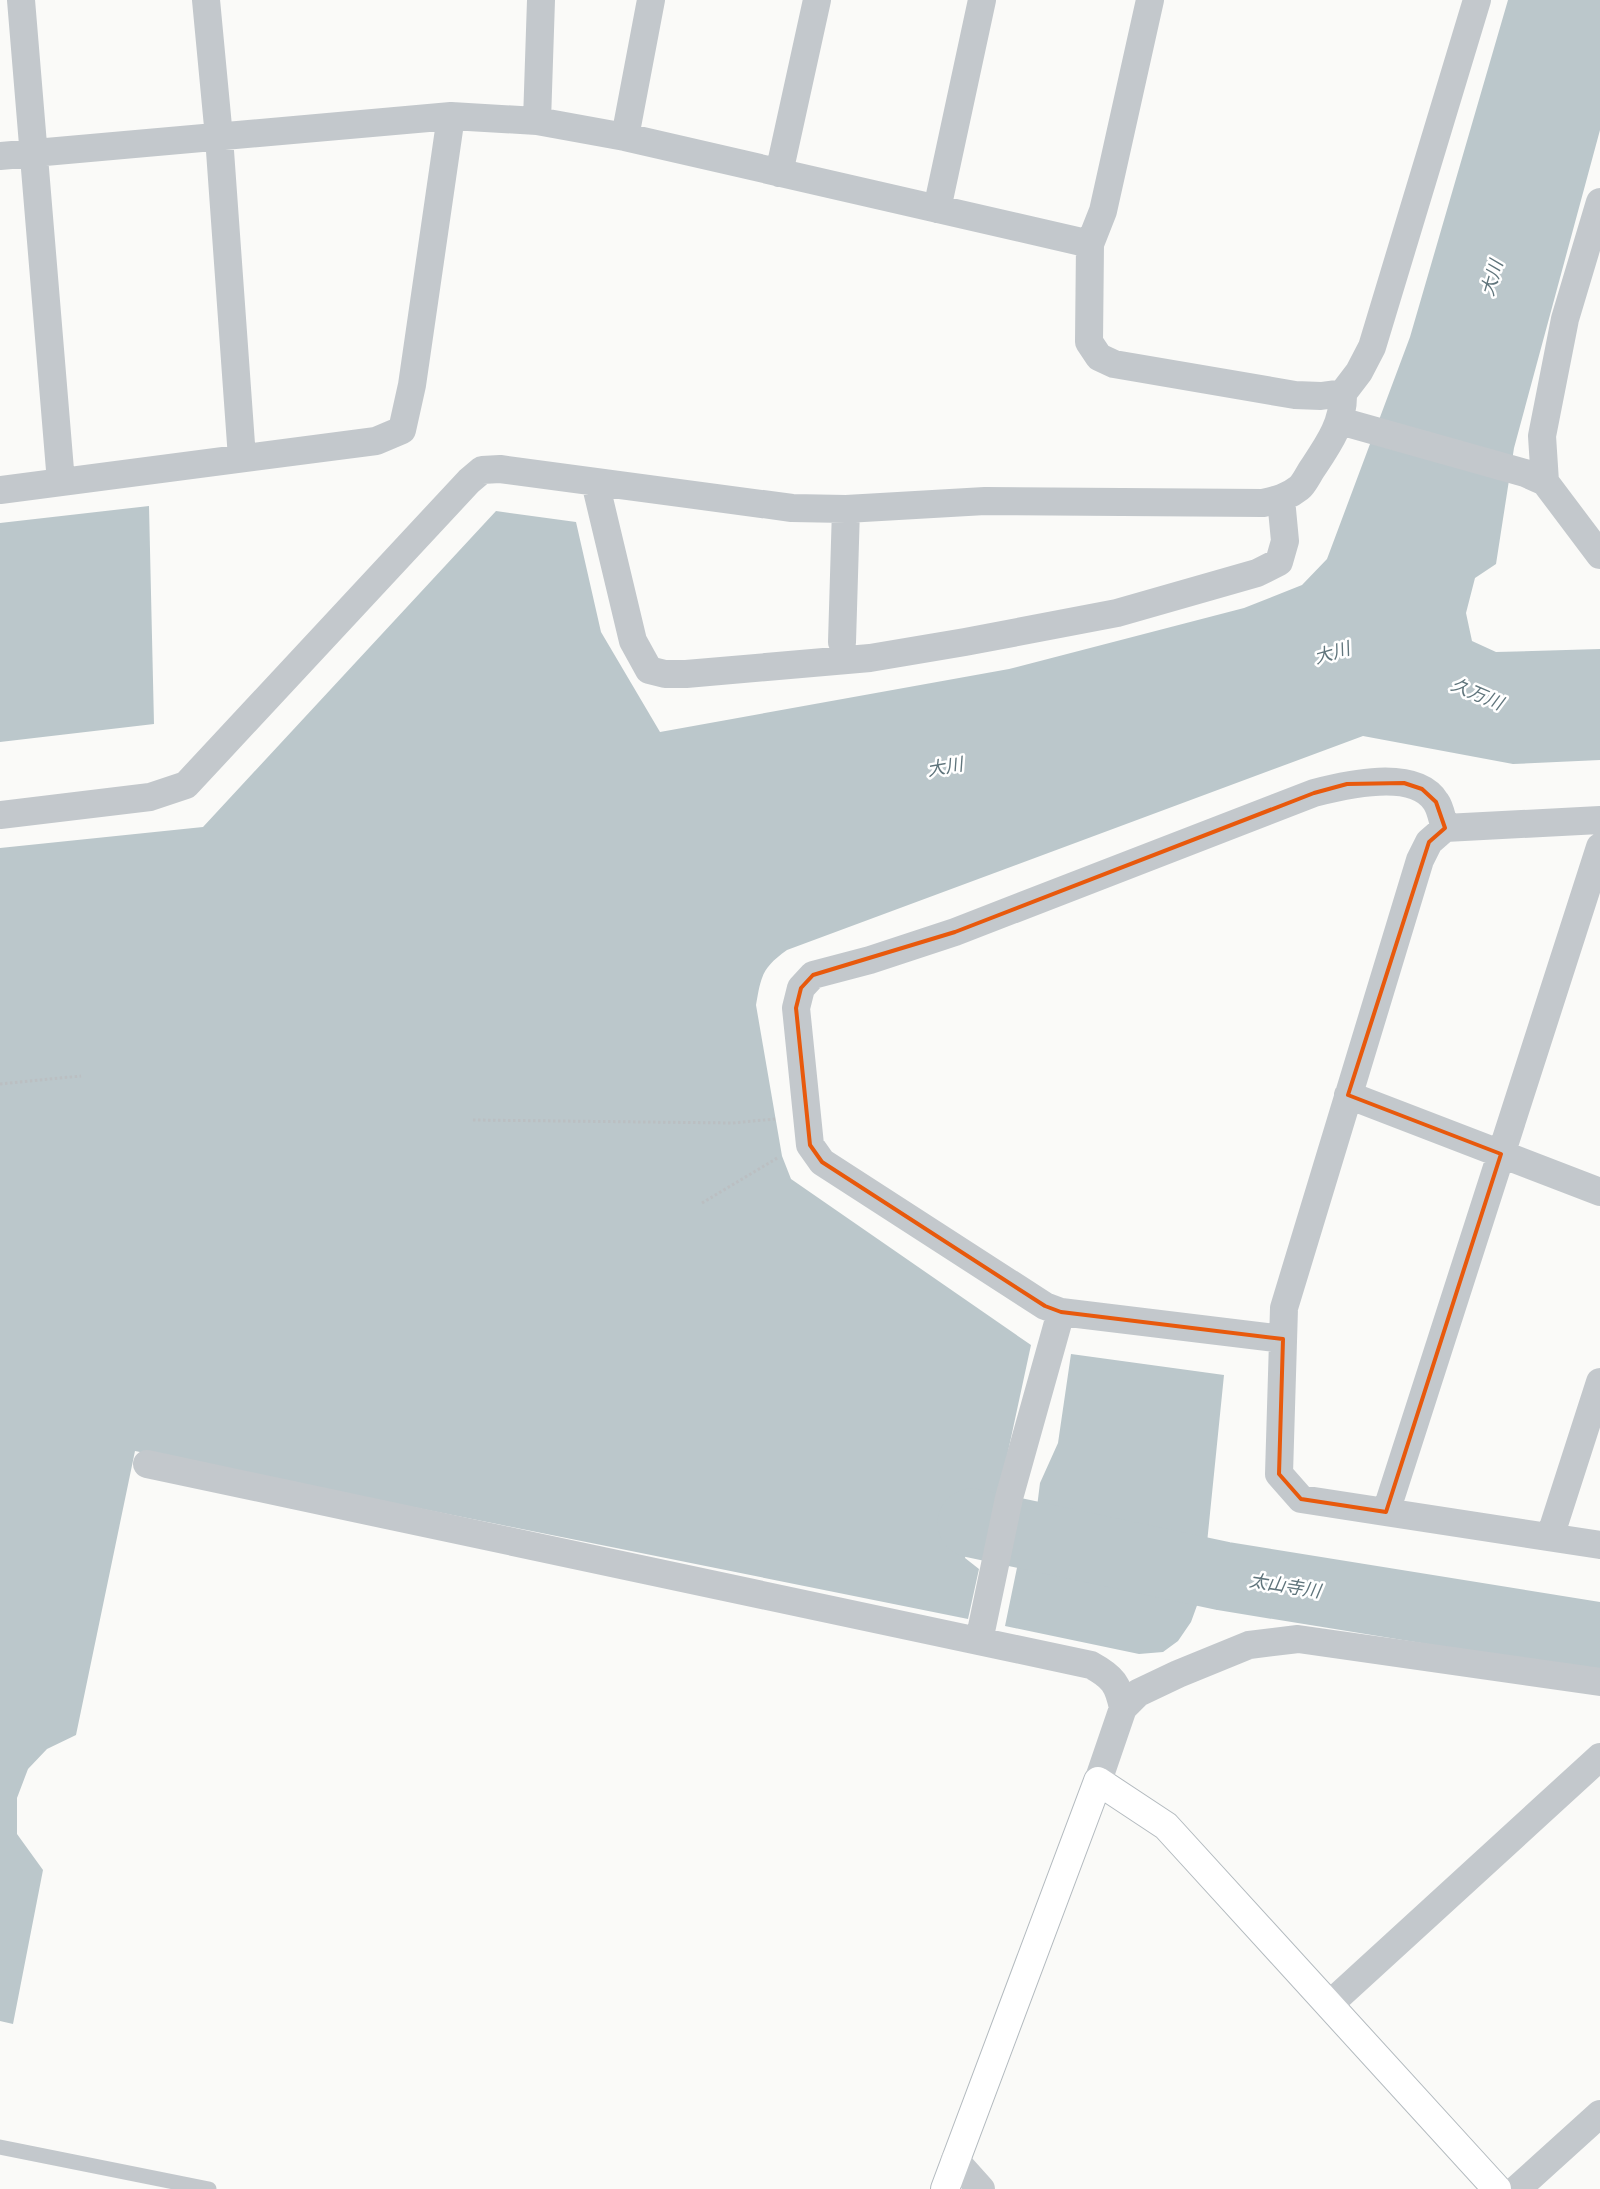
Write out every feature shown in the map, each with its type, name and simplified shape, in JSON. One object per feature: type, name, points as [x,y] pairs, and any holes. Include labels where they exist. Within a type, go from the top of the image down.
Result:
[{"type":"street","points":[[21,0],[61,482]]},
{"type":"street","points":[[206,0],[219,137],[242,458]]},
{"type":"street","points":[[537,121],[541,0]]},
{"type":"street","points":[[626,137],[651,0]]},
{"type":"street","points":[[779,173],[817,0]]},
{"type":"street","points":[[937,209],[982,0]]},
{"type":"street","points":[[1150,0],[1103,211],[1090,244],[1089,342],[1099,357],[1114,364],[1295,396],[1321,396],[1343,392],[1359,372],[1372,347],[1477,0]]},
{"type":"street","points":[[0,156],[451,116],[537,121],[626,137],[1090,244]]},
{"type":"street","points":[[0,490],[376,441],[402,430],[412,385],[451,116]]},
{"type":"street","points":[[1535,478],[1565,319],[1600,202]]},
{"type":"street","points":[[1343,392],[1344,406],[1350,424]]},
{"type":"street","points":[[1350,424],[1535,478],[1600,555]]},
{"type":"street","points":[[0,815],[150,797],[186,785],[469,481],[482,470],[500,469],[792,508],[846,510],[985,501],[1263,503],[1281,499],[1299,488],[1331,440],[1350,424]]},
{"type":"street","points":[[595,482],[633,641],[642,661],[649,670],[665,674],[686,674],[870,658],[1117,613],[1257,573],[1279,562],[1285,541],[1281,499]]},
{"type":"street","points":[[842,642],[846,510]]},
{"type":"street","points":[[1283,1339],[1060,1312],[1045,1306],[822,1162],[810,1145],[796,1008],[802,988],[813,975],[870,960],[956,932],[1314,793],[1347,784],[1404,783],[1422,789],[1436,802],[1445,828]]},
{"type":"street","points":[[1600,820],[1445,828],[1429,842],[1420,860],[1284,1308],[1278,1474],[1302,1499],[1600,1544]]},
{"type":"street","points":[[1386,1512],[1600,847]]},
{"type":"street","points":[[1348,1095],[1600,1192]]},
{"type":"street","points":[[979,1641],[1009,1498],[1060,1312]]},
{"type":"street","points":[[1550,1537],[1600,1382]]},
{"type":"street","points":[[147,1464],[1091,1665],[1108,1674],[1119,1689],[1123,1708]]},
{"type":"street","points":[[945,2189],[1098,1781],[1123,1708],[1138,1693],[1155,1684],[1249,1645],[1298,1639],[1600,1682]]},
{"type":"street","points":[[1330,2004],[1600,1756]]},
{"type":"street","points":[[1098,1781],[1166,1826],[1497,2189]]},
{"type":"street","points":[[1516,2189],[1600,2114]]},
{"type":"street","points":[[956,2160],[981,2189]]},
{"type":"lane","points":[[0,2147],[209,2189]]},
{"type":"path","points":[[0,1084],[81,1076]]},
{"type":"path","points":[[473,1120],[732,1123],[775,1119]]},
{"type":"path","points":[[702,1204],[782,1156]]},
{"type":"highlighted area","points":[[1404,783],[1422,789],[1436,802],[1445,828],[1429,842],[1348,1095],[1501,1154],[1386,1512],[1301,1499],[1279,1474],[1283,1339],[1061,1312],[1045,1306],[822,1162],[810,1145],[796,1008],[801,988],[813,975],[955,932],[1314,793],[1347,784]]},
{"type":"water","points":[[1508,0],[1600,0],[1600,130],[1514,448],[1496,564],[1475,578],[1466,613],[1472,641],[1496,652],[1600,649],[1600,760],[1513,764],[1363,736],[787,950],[772,962],[761,980],[756,1005],[782,1156],[791,1179],[1031,1345],[998,1498],[977,1496],[965,1558],[979,1569],[968,1619],[135,1451],[76,1735],[47,1749],[28,1769],[17,1798],[17,1834],[43,1870],[13,2024],[0,2021],[0,848],[203,827],[496,511],[576,522],[601,632],[660,732],[1009,669],[1244,608],[1302,585],[1327,559],[1410,337]]},
{"type":"water","points":[[149,506],[154,724],[0,742],[0,523]]},
{"type":"water","points":[[1071,1354],[1224,1375],[1207,1543],[1199,1600],[1191,1622],[1178,1641],[1163,1652],[1139,1654],[1005,1626],[1019,1558],[1009,1556],[1022,1506],[1037,1507],[1040,1483],[1058,1443]]},
{"type":"waterway","name":"太山寺川","points":[[972,1523],[1223,1576],[1600,1637]]},
{"type":"water label","name":"大川","points":[[1492,278]]},
{"type":"water label","name":"大川","points":[[1332,653]]},
{"type":"water label","name":"久万川","points":[[1477,694]]},
{"type":"water label","name":"大川","points":[[945,767]]}]
